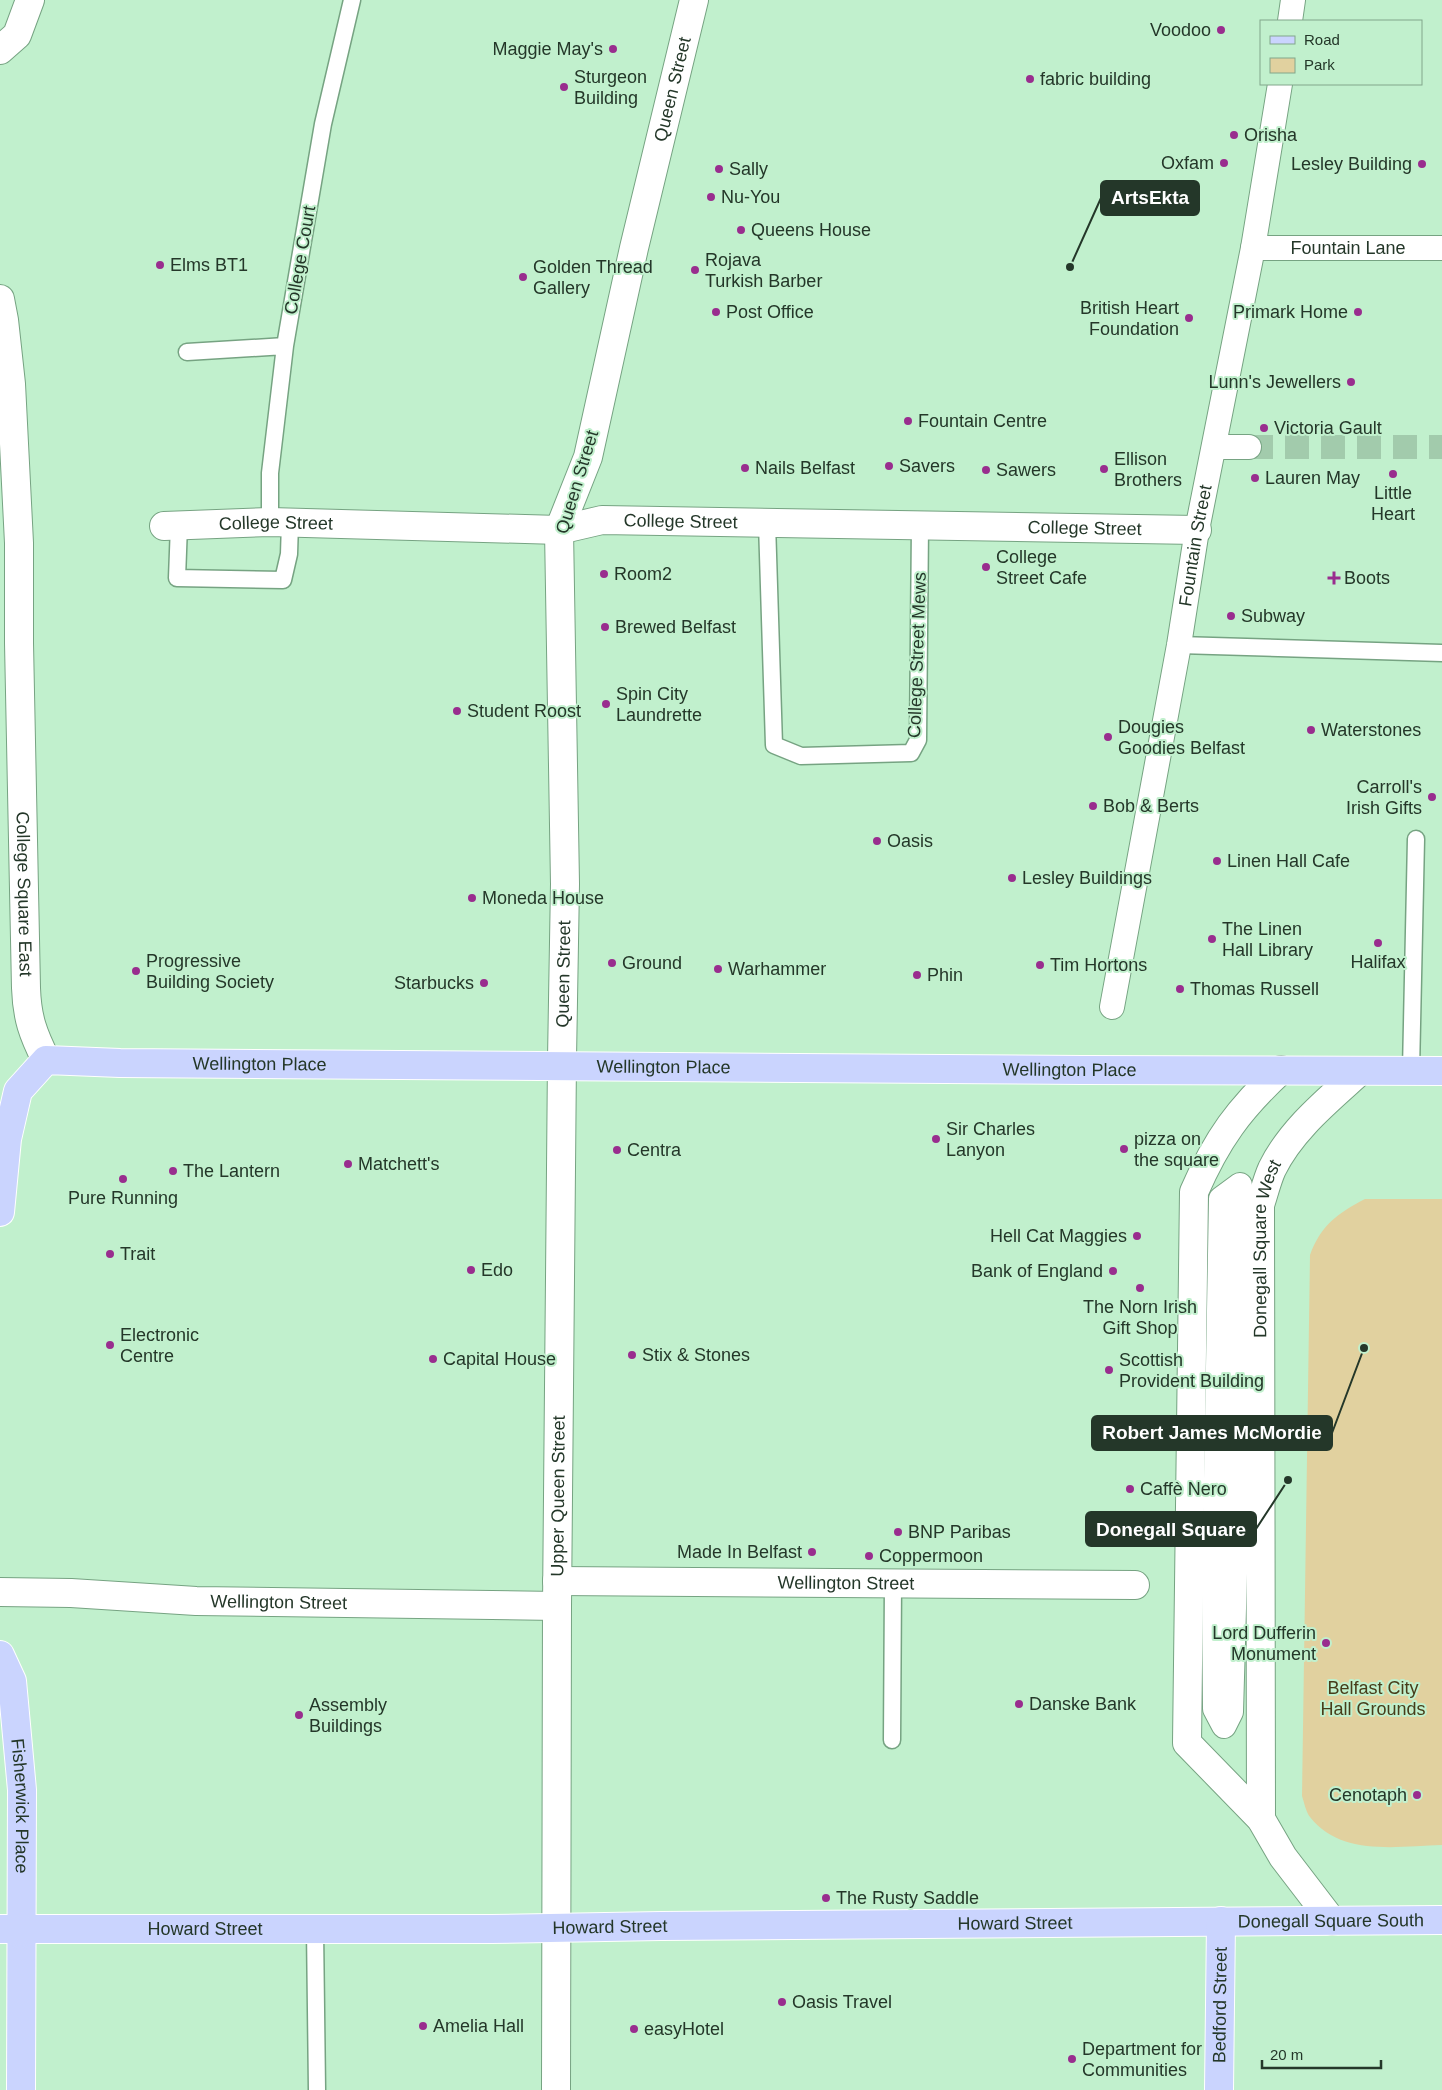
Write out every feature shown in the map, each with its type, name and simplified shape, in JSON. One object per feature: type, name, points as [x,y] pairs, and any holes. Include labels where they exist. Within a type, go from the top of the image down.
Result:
[{"type":"main road","name":"Wellington Place","points":[[46,1060],[130,1063],[562,1062],[1358,1072],[1442,1070]]},
{"type":"main road","points":[[0,1212],[7,1139],[18,1091],[46,1060]]},
{"type":"main road","name":"Fisherwick Place","points":[[0,1655],[12,1682],[22,1790],[11,1929],[20,2090]]},
{"type":"main road","name":"Donegall Square South","points":[[1221,1921],[1442,1920]]},
{"type":"main road","name":"Howard Street","points":[[11,1929],[558,1928],[1221,1921]]},
{"type":"main road","name":"Bedford Street","points":[[1219,2090],[1221,1921]]},
{"type":"street","points":[[0,50],[17,35],[30,0]]},
{"type":"street","name":"Queen Street","points":[[562,1062],[565,884],[559,530],[588,457],[634,248],[694,0]]},
{"type":"street","points":[[1290,20],[1293,0]]},
{"type":"street","name":"Fountain Street","points":[[1112,1007],[1179,645],[1197,530],[1253,248],[1280,85]]},
{"type":"street","name":"Fountain Lane","points":[[1253,248],[1442,248]]},
{"type":"street","name":"College Square East","points":[[0,299],[11,384],[12,549],[27,1005],[32,1033],[46,1060]]},
{"type":"street","points":[[1214,446],[1249,447]]},
{"type":"street","name":"College Street","points":[[172,525],[280,523],[559,530],[602,520],[1197,530]]},
{"type":"street","name":"Upper Queen Street","points":[[556,2090],[558,1928],[557,1593],[562,1062]]},
{"type":"street","name":"Donegall Square West","points":[[1281,1070],[1252,1097],[1236,1117],[1217,1144],[1194,1192],[1187,1743],[1261,1818],[1283,1857],[1332,1921]]},
{"type":"street","name":"Donegall Square West","points":[[1261,1818],[1260,1205],[1272,1169],[1291,1139],[1316,1110],[1358,1072]]},
{"type":"street","points":[[1240,1185],[1240,1400],[1231,1712],[1224,1726],[1215,1709],[1214,1591],[1221,1199],[1240,1185]]},
{"type":"street","name":"Wellington Street","points":[[0,1592],[80,1594],[196,1601],[893,1583],[1135,1585]]},
{"type":"lane","name":"College Court","points":[[172,525],[177,578],[283,580],[289,554],[280,523],[270,473],[285,346],[323,124],[352,0]]},
{"type":"lane","points":[[187,352],[285,346]]},
{"type":"lane","name":"College Street Mews","points":[[767,523],[774,745],[802,756],[911,754],[918,740],[920,525]]},
{"type":"lane","points":[[1179,645],[1442,653]]},
{"type":"lane","points":[[1411,1070],[1416,839]]},
{"type":"lane","points":[[892,1740],[893,1583]]},
{"type":"lane","points":[[315,1929],[318,2090]]},
{"type":"green space","name":"Belfast City Hall Grounds","points":[[1365,1199],[1442,1199],[1442,1845],[1389,1847],[1354,1844],[1323,1830],[1310,1817],[1302,1796],[1310,1255],[1325,1228],[1347,1209]]},
{"type":"tunnel","points":[[1249,447],[1442,447]]},
{"type":"place","name":"Voodoo","points":[[1221,30]]},
{"type":"place","name":"Maggie May's","points":[[613,49]]},
{"type":"place","name":"fabric building","points":[[1030,79]]},
{"type":"place","name":"Sturgeon Building","points":[[564,87]]},
{"type":"place","name":"Orisha","points":[[1234,135]]},
{"type":"place","name":"Oxfam","points":[[1224,163]]},
{"type":"place","name":"Lesley Building","points":[[1422,164]]},
{"type":"place","name":"Sally","points":[[719,169]]},
{"type":"place","name":"Nu-You","points":[[711,197]]},
{"type":"place","name":"Queens House","points":[[741,230]]},
{"type":"place","name":"Elms BT1","points":[[160,265]]},
{"type":"place","name":"ArtsEkta","points":[[1070,267]]},
{"type":"place","name":"Rojava Turkish Barber","points":[[695,270]]},
{"type":"place","name":"Golden Thread Gallery","points":[[523,277]]},
{"type":"place","name":"Post Office","points":[[716,312]]},
{"type":"place","name":"Primark Home","points":[[1358,312]]},
{"type":"place","name":"British Heart Foundation","points":[[1189,318]]},
{"type":"place","name":"Lunn's Jewellers","points":[[1351,382]]},
{"type":"place","name":"Fountain Centre","points":[[908,421]]},
{"type":"place","name":"Victoria Gault","points":[[1264,428]]},
{"type":"place","name":"Savers","points":[[889,466]]},
{"type":"place","name":"Nails Belfast","points":[[745,468]]},
{"type":"place","name":"Ellison Brothers","points":[[1104,469]]},
{"type":"place","name":"Sawers","points":[[986,470]]},
{"type":"place","name":"Little Heart","points":[[1393,474]]},
{"type":"place","name":"Lauren May","points":[[1255,478]]},
{"type":"place","name":"College Street Cafe","points":[[986,567]]},
{"type":"place","name":"Room2","points":[[604,574]]},
{"type":"place","name":"Boots","points":[[1334,578]]},
{"type":"place","name":"Subway","points":[[1231,616]]},
{"type":"place","name":"Brewed Belfast","points":[[605,627]]},
{"type":"place","name":"Spin City Laundrette","points":[[606,704]]},
{"type":"place","name":"Student Roost","points":[[457,711]]},
{"type":"place","name":"Waterstones","points":[[1311,730]]},
{"type":"place","name":"Dougies Goodies Belfast","points":[[1108,737]]},
{"type":"place","name":"Carroll's Irish Gifts","points":[[1432,797]]},
{"type":"place","name":"Bob & Berts","points":[[1093,806]]},
{"type":"place","name":"Oasis","points":[[877,841]]},
{"type":"place","name":"Linen Hall Cafe","points":[[1217,861]]},
{"type":"place","name":"Lesley Buildings","points":[[1012,878]]},
{"type":"place","name":"Moneda House","points":[[472,898]]},
{"type":"place","name":"The Linen Hall Library","points":[[1212,939]]},
{"type":"place","name":"Halifax","points":[[1378,943]]},
{"type":"place","name":"Ground","points":[[612,963]]},
{"type":"place","name":"Tim Hortons","points":[[1040,965]]},
{"type":"place","name":"Warhammer","points":[[718,969]]},
{"type":"place","name":"Progressive Building Society","points":[[136,971]]},
{"type":"place","name":"Phin","points":[[917,975]]},
{"type":"place","name":"Starbucks","points":[[484,983]]},
{"type":"place","name":"Thomas Russell","points":[[1180,989]]},
{"type":"place","name":"Sir Charles Lanyon","points":[[936,1139]]},
{"type":"place","name":"pizza on the square","points":[[1124,1149]]},
{"type":"place","name":"Centra","points":[[617,1150]]},
{"type":"place","name":"Matchett's","points":[[348,1164]]},
{"type":"place","name":"The Lantern","points":[[173,1171]]},
{"type":"place","name":"Pure Running","points":[[123,1179]]},
{"type":"place","name":"Hell Cat Maggies","points":[[1137,1236]]},
{"type":"place","name":"Trait","points":[[110,1254]]},
{"type":"place","name":"Edo","points":[[471,1270]]},
{"type":"place","name":"Bank of England","points":[[1113,1271]]},
{"type":"place","name":"The Norn Irish Gift Shop","points":[[1140,1288]]},
{"type":"place","name":"Electronic Centre","points":[[110,1345]]},
{"type":"place","name":"Robert James McMordie","points":[[1364,1348]]},
{"type":"place","name":"Stix & Stones","points":[[632,1355]]},
{"type":"place","name":"Capital House","points":[[433,1359]]},
{"type":"place","name":"Scottish Provident Building","points":[[1109,1370]]},
{"type":"place","name":"Donegall Square","points":[[1288,1480]]},
{"type":"place","name":"Caffè Nero","points":[[1130,1489]]},
{"type":"place","name":"BNP Paribas","points":[[898,1532]]},
{"type":"place","name":"Made In Belfast","points":[[812,1552]]},
{"type":"place","name":"Coppermoon","points":[[869,1556]]},
{"type":"place","name":"Lord Dufferin Monument","points":[[1326,1643]]},
{"type":"place","name":"Danske Bank","points":[[1019,1704]]},
{"type":"place","name":"Assembly Buildings","points":[[299,1715]]},
{"type":"place","name":"Cenotaph","points":[[1417,1795]]},
{"type":"place","name":"The Rusty Saddle","points":[[826,1898]]},
{"type":"place","name":"Oasis Travel","points":[[782,2002]]},
{"type":"place","name":"Amelia Hall","points":[[423,2026]]},
{"type":"place","name":"easyHotel","points":[[634,2029]]},
{"type":"place","name":"Department for Communities","points":[[1072,2059]]}]
